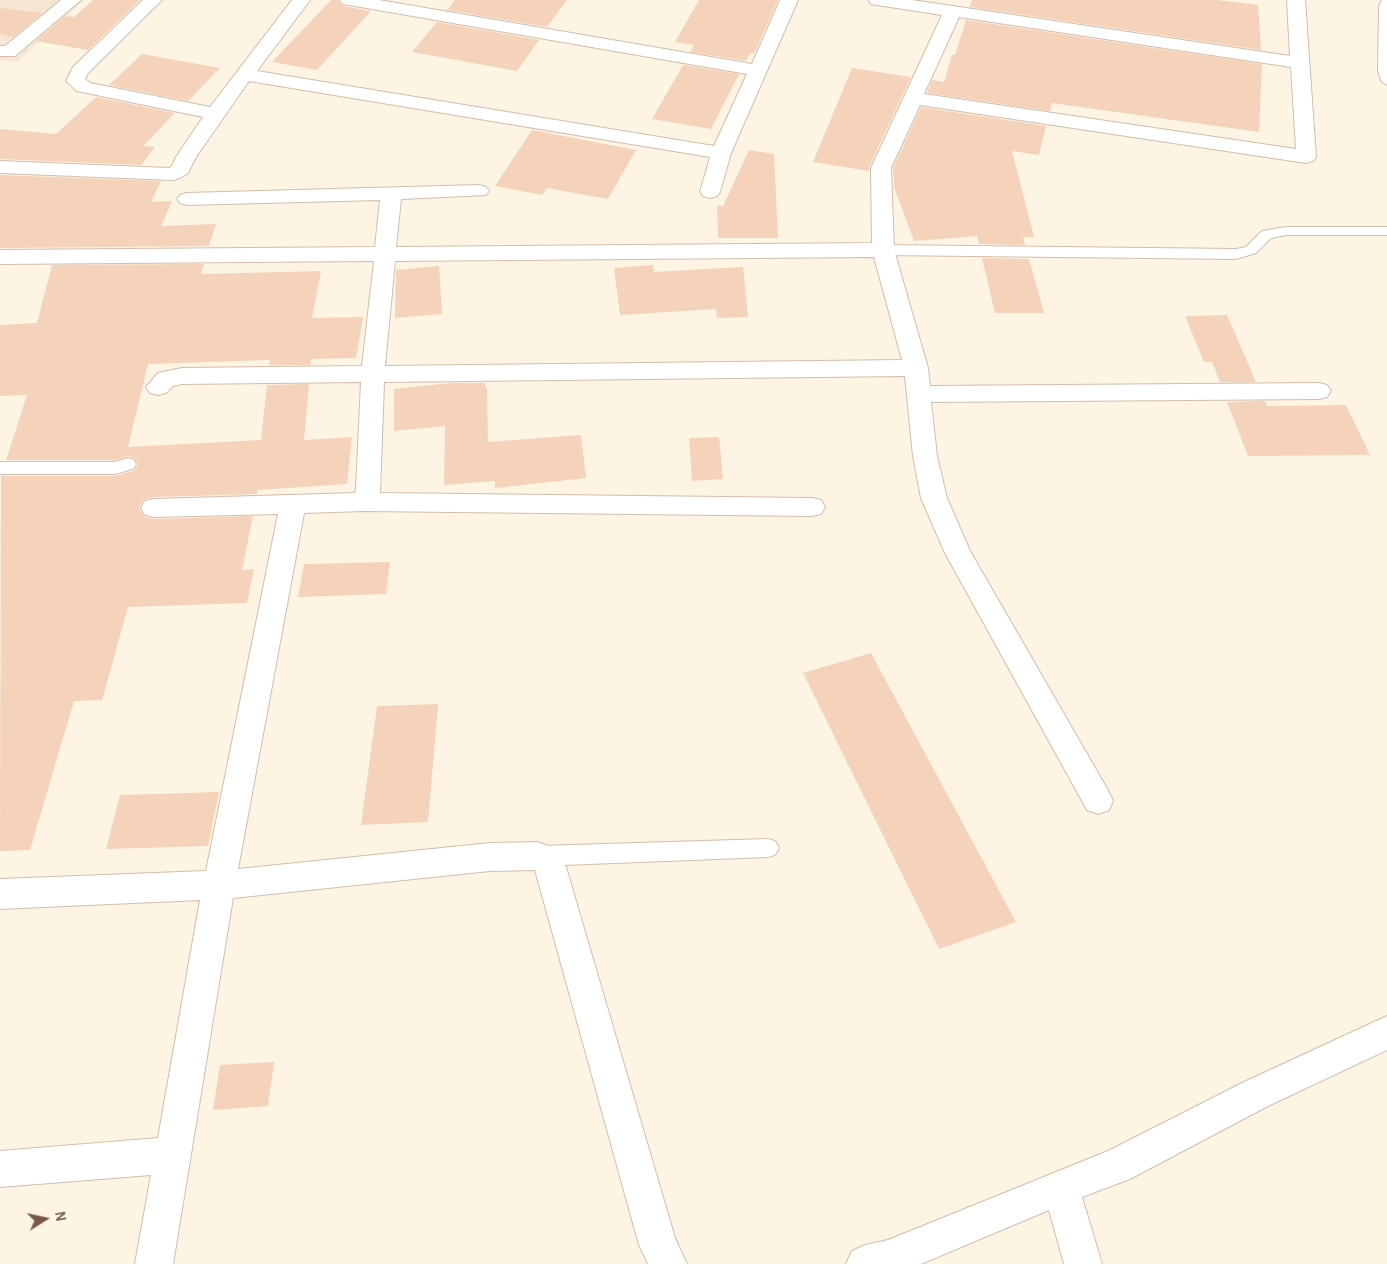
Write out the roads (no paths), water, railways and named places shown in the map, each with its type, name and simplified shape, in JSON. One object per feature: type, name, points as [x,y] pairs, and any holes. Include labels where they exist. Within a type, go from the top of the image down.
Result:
[{"type":"street","points":[[0,51],[9,52],[72,0]]},
{"type":"street","points":[[153,0],[80,71],[75,81],[84,87],[215,114]]},
{"type":"street","points":[[0,167],[173,174],[181,169],[186,157],[215,114],[301,0]]},
{"type":"street","points":[[349,0],[757,70]]},
{"type":"street","points":[[710,192],[721,154],[789,0]]},
{"type":"street","points":[[877,0],[953,11],[1017,14],[1299,62]]},
{"type":"street","points":[[913,98],[1306,157],[1296,0]]},
{"type":"street","points":[[953,11],[881,168],[883,250],[916,368],[925,456],[934,498],[958,553],[1098,800]]},
{"type":"street","points":[[244,75],[721,154]]},
{"type":"street","points":[[187,199],[478,191]]},
{"type":"street","points":[[364,502],[369,488],[373,373],[391,194]]},
{"type":"street","points":[[0,257],[883,250]]},
{"type":"street","points":[[158,387],[166,379],[182,376],[916,368]]},
{"type":"street","points":[[919,394],[1319,391]]},
{"type":"street","points":[[154,508],[364,502],[812,507]]},
{"type":"street","points":[[154,1264],[219,885],[293,504]]},
{"type":"street","points":[[0,894],[219,885],[490,857],[538,856],[546,860],[550,866],[658,1245],[668,1264]]},
{"type":"street","points":[[866,1264],[888,1259],[1061,1187],[1117,1166],[1256,1094],[1387,1033]]},
{"type":"street","points":[[0,1169],[173,1155]]},
{"type":"street","points":[[1061,1187],[1082,1264]]},
{"type":"lane","points":[[1387,1],[1385,6],[1384,70],[1387,81]]},
{"type":"lane","points":[[883,250],[1236,254],[1251,250],[1258,240],[1267,234],[1286,231],[1387,231]]},
{"type":"lane","points":[[0,468],[116,468],[128,464]]},
{"type":"lane","points":[[538,856],[768,848]]}]
